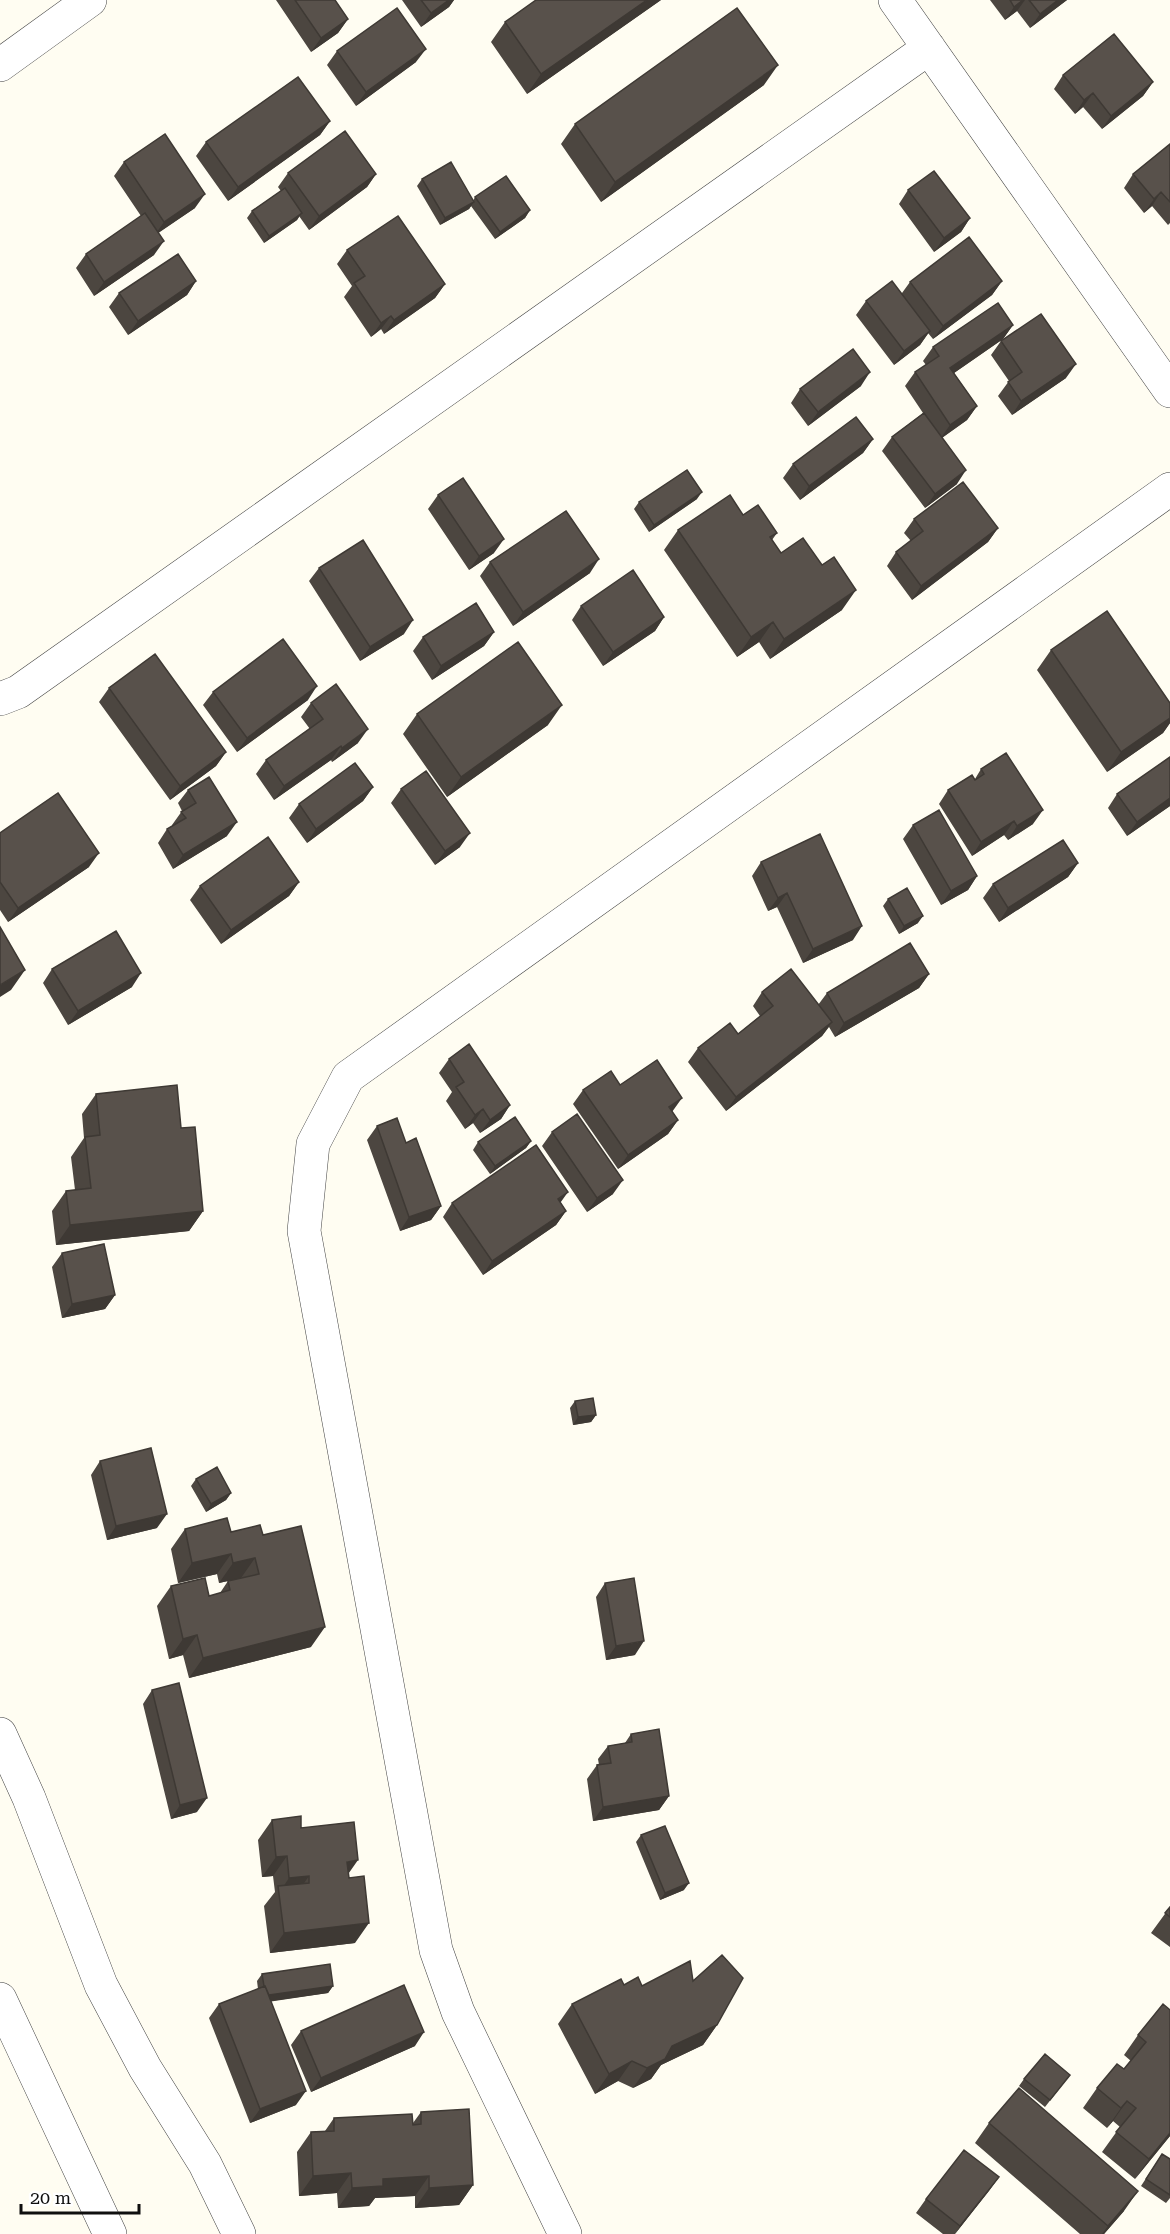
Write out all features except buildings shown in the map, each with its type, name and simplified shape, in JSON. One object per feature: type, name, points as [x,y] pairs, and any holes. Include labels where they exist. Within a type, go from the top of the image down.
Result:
[{"type":"street","points":[[0,65],[90,0]]},
{"type":"street","points":[[895,0],[1170,391]]},
{"type":"street","points":[[0,699],[18,692],[929,48]]},
{"type":"street","points":[[565,2234],[458,2012],[436,1950],[304,1231],[312,1144],[348,1077],[1170,489]]},
{"type":"street","points":[[0,1734],[29,1798],[100,1985],[145,2068],[205,2164],[238,2234]]},
{"type":"street","points":[[0,1999],[110,2234]]}]
